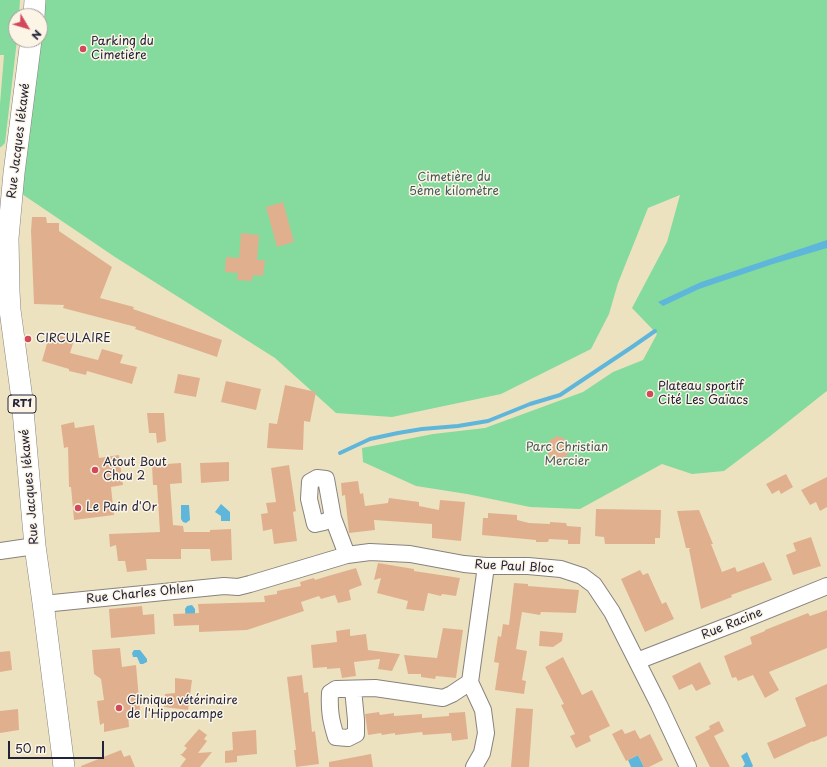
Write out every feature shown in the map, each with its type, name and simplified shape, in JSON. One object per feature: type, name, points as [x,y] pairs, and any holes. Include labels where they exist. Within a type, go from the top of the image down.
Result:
[{"type":"main road","name":"Rue Jacques Iékawé","points":[[30,48],[7,173],[8,238],[5,292],[10,310],[22,399],[35,546],[64,767]]},
{"type":"street","points":[[333,518],[347,555]]},
{"type":"street","points":[[0,551],[35,546]]},
{"type":"street","name":"Rue Paul Bloc","points":[[238,587],[347,555],[370,552],[410,554],[464,564],[486,566],[528,566],[561,569],[582,576],[594,585],[612,612],[688,767]]},
{"type":"street","points":[[474,767],[482,753],[486,733],[483,710],[470,682],[486,566]]},
{"type":"street","name":"Rue Charles Ohlen","points":[[43,603],[217,586],[238,587]]},
{"type":"street","name":"Rue Racine","points":[[637,661],[827,586]]},
{"type":"street","points":[[353,688],[375,688],[443,698],[470,682]]},
{"type":"green space","points":[[0,0],[20,0],[20,8],[8,8],[8,48],[16,48],[5,143],[1,147],[0,104],[4,55],[0,55]]},
{"type":"green space","points":[[35,0],[827,0],[827,391],[724,471],[692,474],[662,464],[580,509],[530,507],[467,494],[416,486],[363,462],[362,448],[433,434],[485,428],[583,392],[613,372],[643,360],[657,334],[632,308],[667,242],[680,195],[648,208],[618,283],[609,314],[591,349],[501,394],[392,417],[336,413],[275,358],[115,257],[22,194],[14,173],[38,48],[48,48],[48,8],[38,8]]},
{"type":"water","points":[[827,240],[827,248],[773,264],[699,289],[663,306],[658,302],[701,282]]},
{"type":"water","points":[[221,504],[230,512],[230,521],[221,521],[221,516],[215,512]]},
{"type":"water","points":[[181,505],[189,505],[190,520],[186,523],[181,519]]},
{"type":"water","points":[[192,605],[195,609],[195,617],[186,622],[185,609],[187,606]]},
{"type":"water","points":[[134,650],[140,650],[147,659],[147,662],[140,664],[137,657],[133,657],[132,653]]},
{"type":"water","points":[[747,752],[753,766],[752,767],[743,767],[745,764],[741,756]]},
{"type":"water","points":[[638,755],[644,767],[631,767],[628,760]]},
{"type":"building","points":[[283,202],[294,242],[277,247],[266,207]]},
{"type":"building","points":[[32,217],[46,217],[47,223],[59,223],[59,231],[112,267],[100,298],[134,307],[133,309],[222,340],[217,357],[135,329],[136,327],[63,308],[64,305],[34,304],[31,231]]},
{"type":"building","points":[[241,233],[259,235],[257,260],[265,260],[263,276],[253,275],[252,281],[237,280],[238,273],[225,272],[226,257],[239,258]]},
{"type":"building","points":[[50,333],[74,340],[70,353],[98,360],[102,349],[123,355],[120,363],[137,367],[132,384],[87,371],[86,375],[69,371],[69,369],[42,361]]},
{"type":"building","points":[[178,374],[200,378],[196,397],[174,393]]},
{"type":"building","points":[[226,381],[261,389],[256,410],[221,402]]},
{"type":"building","points":[[285,385],[316,392],[310,422],[304,421],[303,450],[267,448],[269,423],[277,424]]},
{"type":"building","points":[[147,413],[164,413],[166,441],[157,443],[156,433],[149,433]]},
{"type":"building","points":[[74,422],[75,428],[94,425],[99,458],[119,455],[123,485],[111,487],[114,515],[74,520],[71,487],[69,487],[68,447],[64,448],[61,425]]},
{"type":"building","points":[[557,436],[564,438],[569,446],[568,454],[562,459],[556,461],[549,456],[547,447],[550,440]]},
{"type":"building","points":[[229,462],[229,481],[201,483],[200,463]]},
{"type":"building","points":[[181,463],[182,483],[170,484],[173,525],[183,526],[184,532],[210,532],[210,530],[231,529],[232,560],[211,561],[210,549],[181,549],[181,559],[146,559],[147,570],[127,572],[125,561],[118,561],[116,545],[110,547],[109,534],[160,532],[157,485],[153,485],[152,465]]},
{"type":"building","points":[[289,465],[296,511],[293,512],[297,541],[274,544],[272,529],[263,531],[261,514],[268,513],[266,503],[276,502],[271,468]]},
{"type":"building","points":[[786,474],[793,487],[781,494],[779,490],[772,494],[766,484]]},
{"type":"building","points":[[827,477],[827,507],[820,511],[816,502],[810,505],[801,490]]},
{"type":"building","points":[[358,481],[360,494],[363,493],[365,506],[388,503],[389,498],[419,502],[419,506],[439,510],[440,500],[465,502],[461,541],[432,538],[432,524],[374,520],[375,530],[349,533],[345,495],[342,496],[341,483]]},
{"type":"building","points":[[596,509],[661,510],[660,538],[655,538],[655,544],[605,544],[604,537],[595,536]]},
{"type":"building","points":[[699,510],[713,544],[711,544],[722,572],[735,567],[737,572],[764,562],[772,580],[731,595],[732,597],[701,609],[689,549],[691,548],[686,548],[677,511]]},
{"type":"building","points":[[488,513],[517,515],[517,520],[529,523],[566,523],[567,526],[581,527],[580,544],[568,544],[568,540],[549,539],[548,542],[536,542],[536,540],[482,535],[483,518],[488,518]]},
{"type":"building","points":[[811,537],[821,566],[793,575],[786,555],[796,551],[793,543]]},
{"type":"building","points":[[378,563],[414,569],[414,571],[460,578],[456,596],[442,594],[441,596],[428,593],[424,611],[406,609],[408,601],[377,593],[381,578],[374,580]]},
{"type":"building","points":[[356,568],[362,585],[349,590],[351,600],[338,603],[335,595],[321,599],[319,596],[301,602],[304,611],[247,630],[199,632],[199,625],[174,626],[173,614],[199,613],[198,604],[265,602],[264,596],[277,594],[277,591],[301,586],[300,582],[314,578],[315,580]]},
{"type":"building","points":[[640,570],[643,575],[648,573],[662,604],[666,602],[674,619],[645,632],[621,579]]},
{"type":"building","points":[[514,583],[528,584],[528,586],[579,590],[576,613],[541,612],[540,615],[522,612],[516,649],[527,651],[522,680],[526,681],[524,694],[495,690],[499,663],[494,662],[498,636],[501,637],[503,624],[509,625]]},
{"type":"building","points":[[142,606],[143,615],[154,614],[155,634],[111,638],[109,609]]},
{"type":"building","points":[[827,610],[827,648],[769,672],[779,690],[765,698],[753,675],[738,681],[736,677],[732,678],[724,656],[752,644],[750,637],[808,613],[810,616]]},
{"type":"building","points":[[443,628],[463,630],[456,678],[436,676],[435,679],[421,677],[421,674],[408,674],[404,655],[437,658]]},
{"type":"building","points":[[350,629],[350,636],[366,634],[368,650],[400,654],[392,671],[378,669],[380,659],[354,662],[356,676],[342,678],[340,668],[313,668],[311,645],[337,642],[336,631]]},
{"type":"building","points":[[540,631],[563,633],[562,641],[553,647],[539,646]]},
{"type":"building","points":[[120,648],[122,667],[136,665],[140,710],[128,713],[129,727],[104,732],[104,723],[100,725],[97,701],[104,700],[101,679],[94,674],[92,650]]},
{"type":"building","points":[[10,651],[12,670],[0,672],[0,652]]},
{"type":"building","points":[[563,657],[582,695],[592,690],[610,726],[589,736],[591,741],[576,748],[570,736],[575,734],[561,705],[564,704],[545,667]]},
{"type":"building","points":[[700,662],[711,684],[696,691],[692,684],[679,690],[672,676]]},
{"type":"building","points":[[302,675],[304,693],[308,692],[312,732],[315,731],[319,764],[296,767],[294,750],[296,750],[287,677]]},
{"type":"building","points":[[175,678],[192,680],[188,710],[164,707],[165,694],[175,693]]},
{"type":"building","points":[[827,684],[827,736],[774,759],[767,743],[806,726],[795,698]]},
{"type":"building","points":[[516,708],[533,709],[529,767],[511,767]]},
{"type":"building","points":[[18,709],[19,730],[0,733],[0,711]]},
{"type":"building","points":[[379,712],[380,715],[394,713],[394,716],[422,714],[422,718],[449,716],[449,713],[465,712],[468,739],[452,741],[451,733],[423,735],[422,732],[395,735],[395,733],[382,735],[381,733],[368,735],[365,714]]},
{"type":"building","points":[[719,721],[724,731],[714,736],[730,767],[710,767],[695,737],[710,729],[709,726]]},
{"type":"building","points":[[199,729],[207,735],[204,739],[207,741],[198,753],[212,752],[200,767],[180,767],[186,759],[180,754],[182,754],[187,748],[184,746]]},
{"type":"building","points":[[622,729],[625,734],[635,730],[640,739],[650,734],[663,760],[649,767],[644,767],[638,755],[626,761],[612,734]]},
{"type":"building","points":[[256,730],[257,754],[237,756],[237,762],[225,763],[225,751],[233,750],[232,732]]},
{"type":"building","points":[[121,750],[124,757],[130,755],[135,767],[81,767],[81,766]]},
{"type":"building","points":[[371,754],[373,767],[329,767],[329,762]]},
{"type":"waterway","points":[[340,453],[370,439],[422,429],[458,426],[488,421],[530,404],[560,395],[655,331]]},
{"type":"place","name":"Parking du Cimetière","points":[[83,49]]},
{"type":"place","name":"CIRCULAIRE","points":[[28,339]]},
{"type":"place","name":"Plateau sportif Cité Les Gaïacs","points":[[650,394]]},
{"type":"place","name":"Atout Bout Chou 2","points":[[95,470]]},
{"type":"place","name":"Le Pain d'Or","points":[[78,508]]},
{"type":"place","name":"Clinique vétérinaire de l'Hippocampe","points":[[119,708]]},
{"type":"park label","name":"Cimetière du 5ème kilomètre","points":[[454,185]]},
{"type":"park label","name":"Parc Christian Mercier","points":[[567,455]]}]
